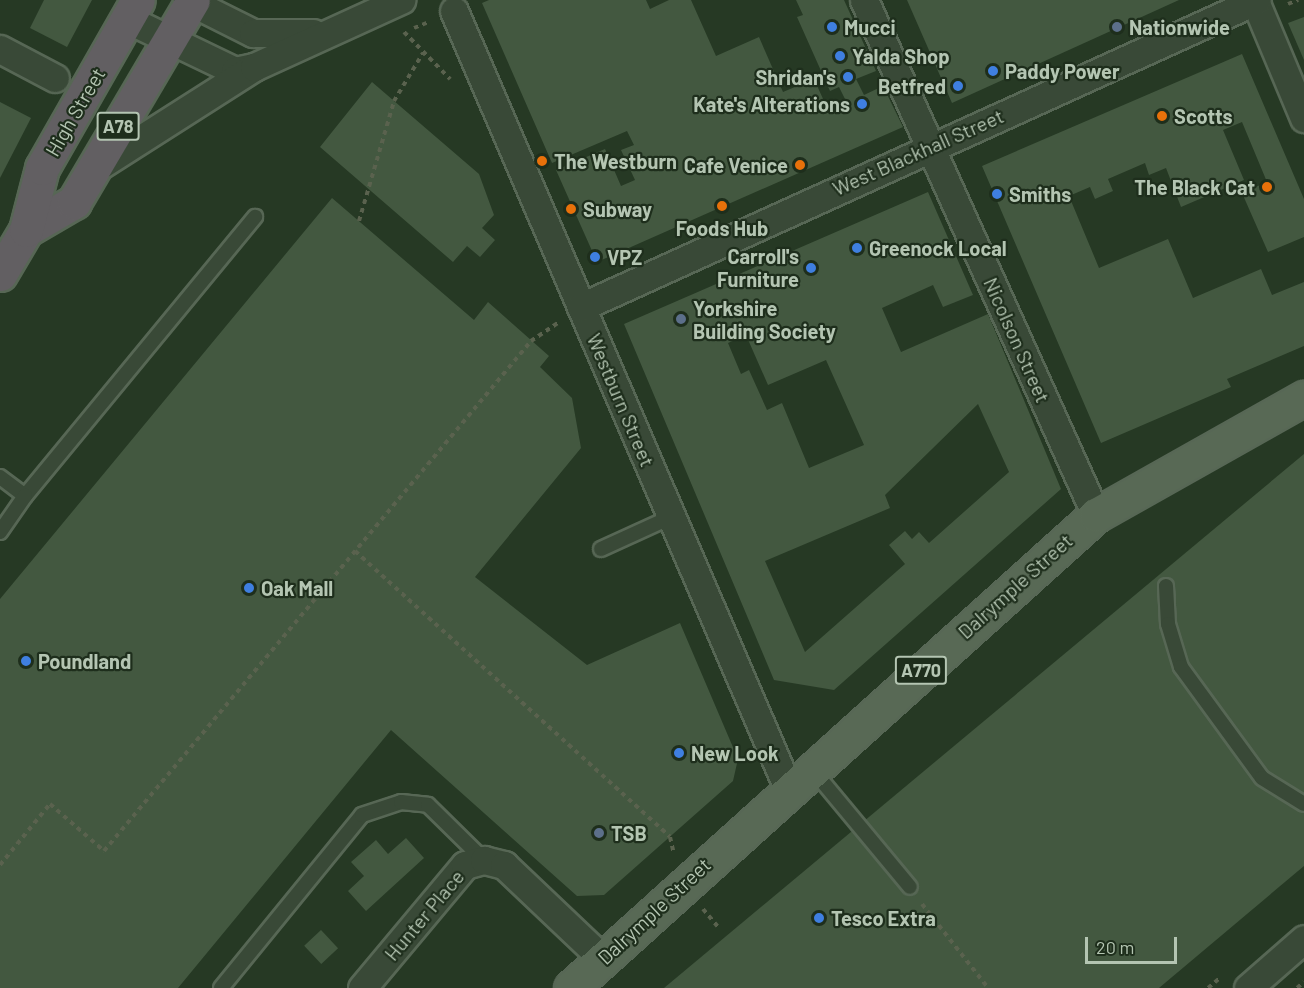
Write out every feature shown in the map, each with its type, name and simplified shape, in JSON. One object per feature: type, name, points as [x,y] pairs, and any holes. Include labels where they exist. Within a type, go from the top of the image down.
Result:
[{"type":"highway","name":"High Street","points":[[26,230],[74,202],[167,38],[191,1]]},
{"type":"highway","name":"High Street","points":[[0,274],[26,230],[42,168],[134,10]]},
{"type":"main road","name":"Dalrymple Street","points":[[571,988],[800,777],[1096,515],[1304,398]]},
{"type":"street","points":[[94,169],[254,68],[327,32],[401,0]]},
{"type":"street","name":"Nicolson Street","points":[[864,0],[1096,515]]},
{"type":"street","points":[[1256,0],[1304,118]]},
{"type":"street","name":"West Blackhall Street","points":[[581,307],[929,146],[1256,0]]},
{"type":"street","points":[[191,1],[253,33],[327,32]]},
{"type":"street","points":[[134,10],[167,38],[235,71],[254,68]]},
{"type":"street","name":"Westburn Street","points":[[454,11],[671,517],[800,777]]},
{"type":"street","points":[[0,49],[55,78]]},
{"type":"street","name":"Hunter Place","points":[[362,988],[465,865],[484,860],[504,865],[602,958]]},
{"type":"street","points":[[1248,988],[1304,939]]},
{"type":"lane","points":[[0,532],[26,496],[255,217]]},
{"type":"lane","points":[[0,477],[26,496]]},
{"type":"lane","points":[[601,549],[671,517]]},
{"type":"lane","points":[[1166,586],[1168,624],[1181,667],[1262,778],[1304,804]]},
{"type":"lane","points":[[800,777],[910,888]]},
{"type":"lane","points":[[220,988],[362,815],[401,802],[428,805],[484,860]]},
{"type":"path","points":[[359,221],[394,101],[423,53]]},
{"type":"path","points":[[0,865],[50,804],[104,850],[531,341]]},
{"type":"path","points":[[355,551],[670,837]]},
{"type":"path","points":[[910,888],[988,988]]},
{"type":"path","points":[[1297,988],[1304,982]]},
{"type":"building","points":[[44,0],[92,0],[67,47],[30,28]]},
{"type":"building","points":[[489,0],[646,0],[650,9],[669,0],[691,0],[716,56],[759,37],[783,92],[814,79],[829,112],[847,103],[839,87],[830,91],[797,17],[803,15],[796,0],[844,0],[876,71],[856,79],[864,95],[883,86],[903,127],[597,262],[556,170],[605,149],[621,186],[635,180],[621,150],[634,145],[627,131],[552,163],[482,3]]},
{"type":"building","points":[[907,0],[1179,0],[952,103]]},
{"type":"building","points":[[1304,17],[1304,60],[1288,23]]},
{"type":"building","points":[[1242,54],[1304,199],[1304,237],[1268,252],[1242,193],[1267,182],[1242,122],[1223,130],[1244,180],[1181,207],[1166,168],[1149,175],[1145,163],[1108,179],[1113,191],[1095,199],[1090,187],[1069,196],[1099,268],[1168,239],[1193,298],[1261,269],[1272,295],[1304,282],[1304,346],[1227,379],[1231,387],[1101,443],[982,166]]},
{"type":"building","points":[[372,82],[479,174],[494,215],[482,228],[495,240],[480,257],[467,246],[453,262],[320,147]]},
{"type":"building","points":[[0,102],[31,118],[0,178]]},
{"type":"building","points":[[928,192],[973,295],[943,307],[933,285],[882,308],[901,352],[988,314],[1061,489],[834,690],[774,680],[624,324]],"holes":[[[746,335],[768,385],[826,360],[864,445],[809,468],[782,403],[767,410],[749,370],[741,374],[728,343]],[[978,404],[1009,472],[929,543],[919,532],[912,539],[905,531],[889,545],[905,564],[805,652],[765,561],[890,508],[885,495]]]},
{"type":"building","name":"Oak Mall","points":[[332,198],[474,320],[488,302],[549,356],[540,367],[572,398],[581,448],[475,577],[587,665],[680,623],[738,759],[733,781],[604,895],[577,896],[391,730],[178,988],[0,988],[0,599]]},
{"type":"building","points":[[1304,454],[1304,866],[1159,988],[664,988]]},
{"type":"building","points":[[406,838],[424,858],[366,911],[348,891],[364,876],[351,862],[376,840],[388,854]]},
{"type":"building","points":[[321,930],[338,948],[321,964],[304,946]]},
{"type":"place","name":"Mucci","points":[[832,27]]},
{"type":"place","name":"Nationwide","points":[[1117,27]]},
{"type":"place","name":"Yalda Shop","points":[[840,56]]},
{"type":"place","name":"Paddy Power","points":[[993,71]]},
{"type":"place","name":"Shridan's","points":[[848,77]]},
{"type":"place","name":"Betfred","points":[[958,86]]},
{"type":"place","name":"Kate's Alterations","points":[[862,104]]},
{"type":"place","name":"Scotts","points":[[1162,116]]},
{"type":"place","name":"The Westburn","points":[[542,161]]},
{"type":"place","name":"Cafe Venice","points":[[800,165]]},
{"type":"place","name":"The Black Cat","points":[[1267,187]]},
{"type":"place","name":"Smiths","points":[[997,194]]},
{"type":"place","name":"Foods Hub","points":[[722,206]]},
{"type":"place","name":"Subway","points":[[571,209]]},
{"type":"place","name":"Greenock Local","points":[[857,248]]},
{"type":"place","name":"VPZ","points":[[595,257]]},
{"type":"place","name":"Carroll's Furniture","points":[[811,268]]},
{"type":"place","name":"Yorkshire Building Society","points":[[681,319]]},
{"type":"place","name":"Oak Mall","points":[[249,588]]},
{"type":"place","name":"Poundland","points":[[26,661]]},
{"type":"place","name":"New Look","points":[[679,753]]},
{"type":"place","name":"TSB","points":[[599,833]]},
{"type":"place","name":"Tesco Extra","points":[[819,918]]}]
